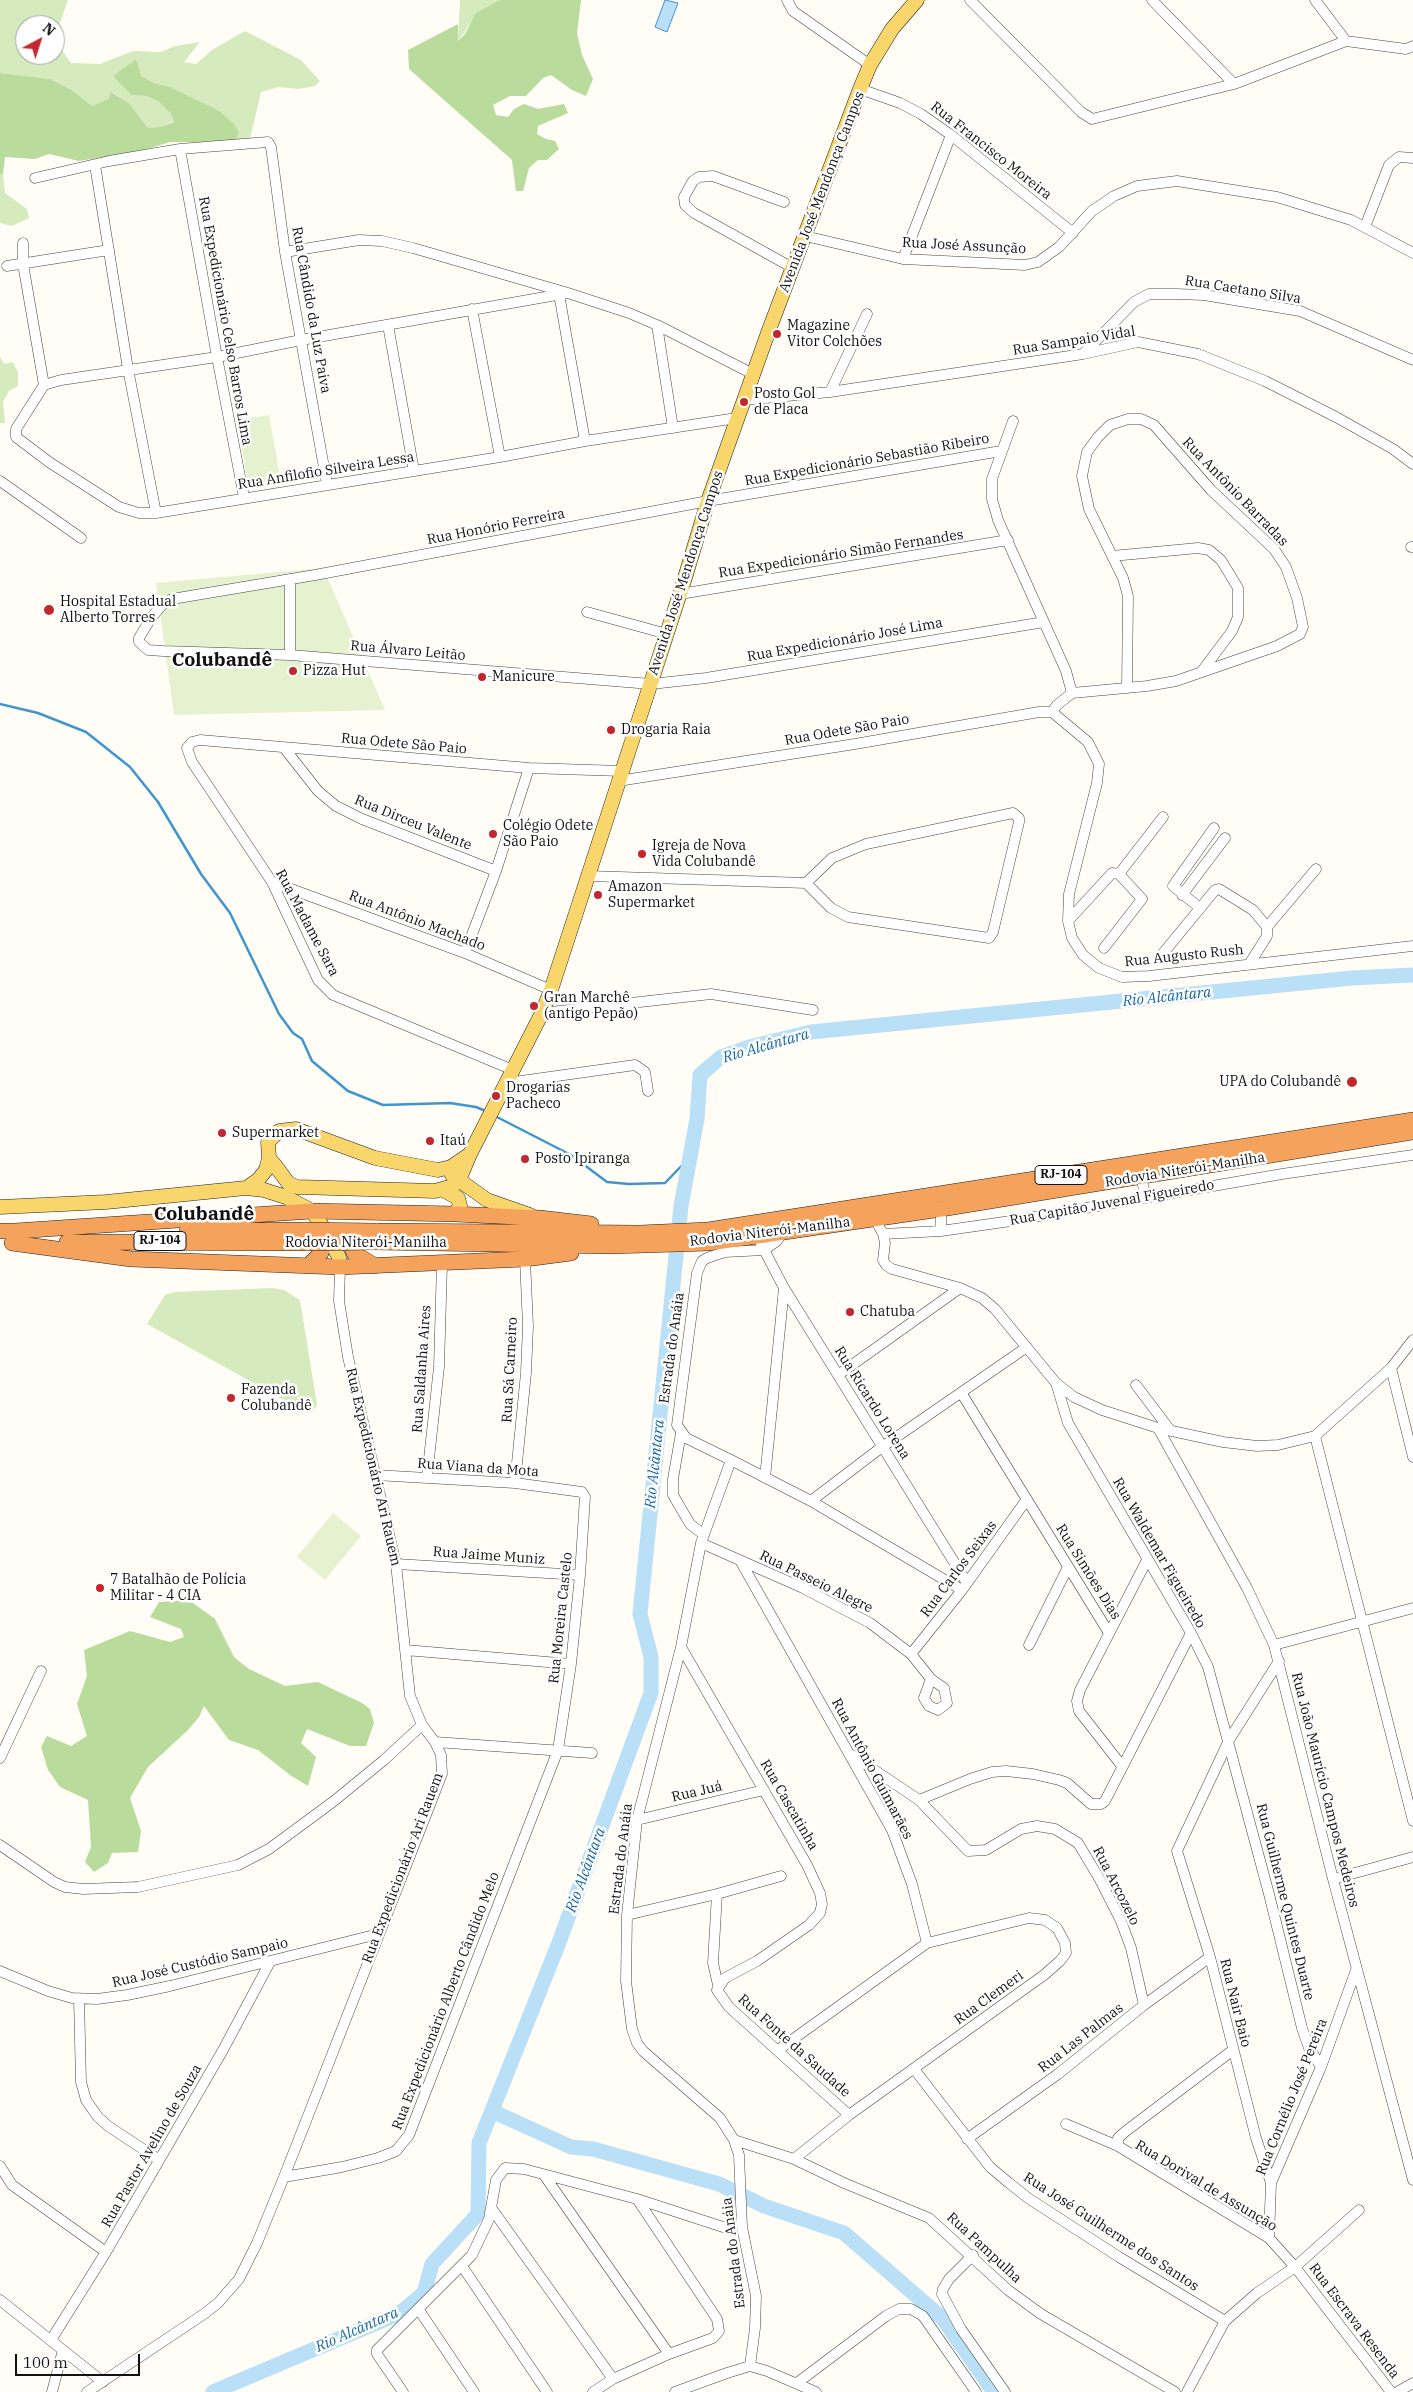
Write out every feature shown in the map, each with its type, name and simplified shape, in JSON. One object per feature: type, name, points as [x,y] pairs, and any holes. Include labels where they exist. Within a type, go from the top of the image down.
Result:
[{"type":"highway","name":"Rodovia Niterói-Manilha","points":[[709,1237],[1413,1120]]},
{"type":"highway","name":"Rodovia Niterói-Manilha","points":[[0,1231],[9,1239],[306,1236],[709,1237],[761,1243],[783,1232],[941,1209],[1413,1132]]},
{"type":"highway","points":[[9,1239],[312,1211],[540,1218],[616,1227],[647,1237]]},
{"type":"highway","points":[[308,1266],[321,1253],[326,1234]]},
{"type":"highway","points":[[348,1236],[354,1253],[376,1266]]},
{"type":"highway","name":"Rodovia Niterói-Manilha","points":[[375,1237],[612,1246],[647,1237]]},
{"type":"highway","points":[[9,1239],[131,1259],[308,1266],[339,1262],[376,1266],[525,1259],[612,1246]]},
{"type":"main road","name":"Avenida José Mendonça Campos","points":[[459,1180],[470,1154],[542,1014],[551,990],[680,594],[708,501],[743,400],[860,89],[870,65],[892,29],[917,0]]},
{"type":"main road","points":[[246,1188],[258,1180],[266,1170],[270,1138],[279,1131],[296,1129],[375,1158],[438,1170],[459,1180],[487,1200],[540,1218]]},
{"type":"main road","name":"Avenida José Mendonça Campos","points":[[438,1170],[451,1167],[470,1154]]},
{"type":"main road","points":[[269,1158],[289,1184],[298,1187],[443,1190],[453,1186],[459,1180]]},
{"type":"main road","points":[[438,1170],[446,1179],[443,1190]]},
{"type":"main road","points":[[312,1211],[316,1196],[324,1187]]},
{"type":"main road","points":[[0,1208],[106,1202],[246,1188],[277,1194],[312,1211],[326,1234],[339,1262]]},
{"type":"main road","points":[[443,1190],[458,1198],[460,1206],[455,1214]]},
{"type":"main road","name":"Rua Expedicionário Ari Rauem","points":[[339,1262],[355,1222],[368,1212]]},
{"type":"street","points":[[780,0],[870,65]]},
{"type":"street","points":[[788,0],[793,11]]},
{"type":"street","points":[[970,0],[1081,112],[1092,118],[1234,84],[1346,40],[1411,49]]},
{"type":"street","points":[[1152,0],[1234,84]]},
{"type":"street","points":[[1315,0],[1346,40]]},
{"type":"street","name":"Rua Francisco Moreira","points":[[860,89],[900,103],[921,114],[951,135],[1073,233]]},
{"type":"street","points":[[903,259],[951,135]]},
{"type":"street","name":"Rua Cândido da Luz Paiva","points":[[180,149],[268,142],[271,147],[285,252],[327,484]]},
{"type":"street","points":[[35,178],[180,149]]},
{"type":"street","name":"Rua Expedicionário Celso Barros Lima","points":[[180,149],[216,357],[244,498]]},
{"type":"street","points":[[1365,227],[1389,165],[1399,157],[1413,158]]},
{"type":"street","points":[[94,165],[128,369],[156,513]]},
{"type":"street","points":[[784,202],[713,176],[699,176],[693,181],[684,197],[685,205],[694,212],[793,268]]},
{"type":"street","name":"Rua José Assunção","points":[[805,236],[903,259],[1025,265],[1038,262],[1048,256],[1073,233],[1092,211],[1114,196],[1138,186],[1177,181],[1277,197],[1351,220],[1413,253]]},
{"type":"street","points":[[285,252],[359,240],[382,241],[564,294],[657,325],[754,374]]},
{"type":"street","points":[[23,243],[23,264],[44,385],[61,380],[128,369],[216,357],[472,309],[564,294]]},
{"type":"street","points":[[8,266],[109,250]]},
{"type":"street","points":[[564,294],[585,441]]},
{"type":"street","name":"Rua Caetano Silva","points":[[1083,354],[1134,302],[1149,294],[1176,294],[1204,296],[1300,311],[1413,360]]},
{"type":"street","points":[[472,309],[500,457]]},
{"type":"street","points":[[830,392],[867,314]]},
{"type":"street","points":[[388,325],[414,471]]},
{"type":"street","points":[[657,325],[673,428]]},
{"type":"street","name":"Rua Sampaio Vidal","points":[[743,400],[830,392],[1083,354],[1138,342],[1198,354],[1265,381],[1327,412],[1393,450],[1413,464]]},
{"type":"street","name":"Rua Anfilofio Silveira Lessa","points":[[44,385],[16,428],[16,437],[119,507],[139,513],[156,513],[500,457],[585,441],[737,418]]},
{"type":"street","name":"Rua Antônio Barradas","points":[[1072,693],[1127,688],[1176,681],[1293,639],[1300,634],[1303,628],[1302,618],[1286,567],[1274,549],[1211,490],[1154,425],[1141,419],[1128,419],[1110,425],[1098,436],[1087,452],[1082,476],[1089,508],[1123,578],[1128,596],[1127,688]]},
{"type":"street","points":[[1013,420],[992,479],[992,499],[998,520],[1066,671],[1072,693],[1057,705],[1052,712]]},
{"type":"street","name":"Rua Expedicionário Sebastião Ribeiro","points":[[708,501],[1001,452]]},
{"type":"street","points":[[0,481],[81,538]]},
{"type":"street","name":"Rua Honório Ferreira","points":[[163,651],[148,650],[142,646],[139,638],[151,618],[162,605],[172,599],[290,580],[708,501]]},
{"type":"street","name":"Rua Expedicionário Simão Fernandes","points":[[680,594],[1008,540]]},
{"type":"street","points":[[1112,556],[1198,548],[1209,550],[1221,560],[1238,588],[1238,617],[1232,631],[1202,671]]},
{"type":"street","points":[[290,580],[290,655]]},
{"type":"street","points":[[587,612],[667,634]]},
{"type":"street","name":"Rua Expedicionário José Lima","points":[[651,684],[706,678],[1044,622]]},
{"type":"street","name":"Rua Álvaro Leitão","points":[[163,651],[290,655],[651,684]]},
{"type":"street","name":"Rua Odete São Paio","points":[[187,748],[192,742],[200,740],[620,776],[845,745],[1039,712],[1052,712]]},
{"type":"street","name":"Rua Augusto Rush","points":[[1052,712],[1088,742],[1099,764],[1097,783],[1069,894],[1068,921],[1072,938],[1083,954],[1099,968],[1122,977],[1149,976],[1250,963],[1413,946]]},
{"type":"street","name":"Rua Madame Sara","points":[[187,748],[192,762],[272,882],[318,980],[334,996],[358,1008],[514,1070]]},
{"type":"street","name":"Rua Dirceu Valente","points":[[285,748],[318,791],[336,806],[362,819],[496,871]]},
{"type":"street","points":[[465,953],[496,871],[529,768]]},
{"type":"street","points":[[588,876],[806,883],[831,908],[848,917],[989,938],[993,932],[1019,822],[1017,815],[1006,814],[866,844],[835,856],[806,883]]},
{"type":"street","points":[[1119,874],[1163,817]]},
{"type":"street","points":[[1200,908],[1173,886],[1214,828]]},
{"type":"street","points":[[1182,895],[1225,838]]},
{"type":"street","points":[[1267,927],[1316,869]]},
{"type":"street","points":[[1068,921],[1112,873],[1119,874],[1142,899],[1104,948]]},
{"type":"street","name":"Rua Antônio Machado","points":[[272,882],[465,953],[551,990]]},
{"type":"street","points":[[1160,957],[1215,890],[1223,889],[1253,910],[1267,927],[1267,936],[1250,963]]},
{"type":"street","points":[[542,1014],[711,994],[813,1010]]},
{"type":"street","points":[[507,1083],[635,1065],[645,1072],[648,1091]]},
{"type":"street","name":"Rua Capitão Juvenal Figueiredo","points":[[883,1234],[941,1231],[1282,1174],[1413,1155]]},
{"type":"street","points":[[1141,1177],[1146,1198]]},
{"type":"street","points":[[941,1209],[941,1231]]},
{"type":"street","points":[[875,1218],[883,1234],[885,1243],[883,1260],[886,1266],[960,1288],[982,1298],[995,1309],[1028,1347],[1056,1384],[1074,1397],[1102,1410],[1158,1428],[1223,1442],[1257,1446],[1278,1444],[1315,1436],[1391,1368],[1413,1340]]},
{"type":"street","name":"Estrada do Anáia","points":[[702,1539],[690,1524],[673,1495],[673,1479],[681,1433],[677,1417],[695,1280],[699,1266],[707,1258],[761,1243]]},
{"type":"street","name":"Rua Ricardo Lorena","points":[[761,1243],[784,1288],[882,1447],[964,1586]]},
{"type":"street","name":"Rua Sá Carneiro","points":[[515,1483],[526,1373],[528,1326],[525,1259]]},
{"type":"street","name":"Rua Expedicionário Ari Rauem","points":[[87,2392],[204,2314],[230,2291],[248,2262],[284,2176],[442,1774],[441,1755],[435,1742],[422,1725],[410,1696],[396,1564],[348,1357],[339,1301],[339,1262]]},
{"type":"street","name":"Rua Saldanha Aires","points":[[427,1477],[439,1367],[442,1263]]},
{"type":"street","points":[[765,1478],[784,1288]]},
{"type":"street","points":[[838,1375],[960,1288]]},
{"type":"street","points":[[811,1501],[882,1447],[1028,1347]]},
{"type":"street","points":[[1391,1368],[1413,1457]]},
{"type":"street","name":"Rua Waldemar Figueiredo","points":[[1056,1384],[1068,1423],[1191,1633],[1208,1667],[1229,1740]]},
{"type":"street","points":[[1136,1385],[1170,1430]]},
{"type":"street","name":"Rua Simões Dias","points":[[962,1394],[1110,1633],[1080,1690],[1078,1708],[1122,1766]]},
{"type":"street","name":"Rua João Maurício Campos Medeiros","points":[[1158,1428],[1247,1588],[1274,1645],[1356,1970],[1413,2180]]},
{"type":"street","points":[[681,1433],[686,1438],[811,1501],[964,1586]]},
{"type":"street","points":[[1315,1436],[1361,1623],[1413,1821]]},
{"type":"street","name":"Estrada do Anáia","points":[[731,1460],[702,1539],[680,1647],[637,1820],[627,1915],[626,1981],[632,2029],[637,2043],[643,2052],[720,2118],[734,2140],[738,2155],[742,2226],[756,2296],[755,2328],[750,2366]]},
{"type":"street","name":"Rua Viana da Mota","points":[[375,1475],[515,1483],[578,1491]]},
{"type":"street","name":"Rua Moreira Castelo","points":[[558,1750],[571,1664],[580,1575],[585,1497],[578,1491]]},
{"type":"street","name":"Rua Carlos Seixas","points":[[911,1654],[1028,1500]]},
{"type":"street","name":"Rua Passeio Alegre","points":[[702,1539],[741,1562],[858,1615],[911,1654],[932,1679]]},
{"type":"street","points":[[1110,1633],[1147,1560]]},
{"type":"street","name":"Rua Antônio Guimarães","points":[[741,1562],[892,1830],[912,1884],[927,1943]]},
{"type":"street","name":"Rua Jaime Muniz","points":[[396,1564],[580,1575]]},
{"type":"street","points":[[1028,1645],[1068,1567]]},
{"type":"street","points":[[1274,1645],[1413,1608]]},
{"type":"street","points":[[919,1800],[970,1779],[992,1772],[1006,1771],[1034,1774],[1067,1783],[1091,1804],[1097,1806],[1105,1801],[1191,1633]]},
{"type":"street","name":"Rua Cascatinha","points":[[680,1647],[807,1865],[820,1893],[822,1904],[820,1913],[809,1925],[757,1960],[725,1978],[718,1985]]},
{"type":"street","points":[[405,1650],[571,1664]]},
{"type":"street","name":"Rua Nair Baio","points":[[1271,2183],[1256,2138],[1232,2050],[1210,1957],[1178,1858],[1179,1845],[1229,1740],[1278,1661]]},
{"type":"street","points":[[0,1758],[41,1671]]},
{"type":"street","points":[[0,1845],[54,1882],[65,1887],[83,1889],[138,1887],[238,1865],[269,1849],[334,1801],[384,1760],[422,1725]]},
{"type":"street","name":"Rua Guilherme Quintes Duarte","points":[[1229,1740],[1302,2028],[1309,2048],[1321,2067]]},
{"type":"street","points":[[435,1742],[592,1753]]},
{"type":"street","name":"Rua Expedicionário Alberto Cândido Melo","points":[[284,2176],[342,2167],[378,2158],[396,2151],[406,2141],[461,2004],[558,1750]]},
{"type":"street","name":"Rua Arcozelo","points":[[849,1754],[919,1800],[968,1851],[986,1850],[1021,1829],[1037,1826],[1055,1829],[1078,1843],[1121,1921],[1130,1948],[1144,2005]]},
{"type":"street","name":"Rua Juá","points":[[637,1820],[764,1790]]},
{"type":"street","points":[[1333,1879],[1413,1857]]},
{"type":"street","points":[[627,1915],[717,1894],[781,1876]]},
{"type":"street","name":"Rua Fonte da Saudade","points":[[717,1894],[713,1963],[718,1985],[717,1990],[720,1996],[729,2007],[849,2115]]},
{"type":"street","name":"Rua Clemeri","points":[[794,2159],[849,2115],[1044,1975],[1066,1953],[1065,1943],[1057,1928],[1044,1920],[1029,1918],[927,1943]]},
{"type":"street","name":"Rua José Custódio Sampaio","points":[[0,1971],[48,1991],[79,1999],[128,1995],[270,1962],[378,1934]]},
{"type":"street","points":[[778,2050],[927,1943]]},
{"type":"street","name":"Rua Las Palmas","points":[[967,2139],[1058,2074],[1144,2005],[1210,1957]]},
{"type":"street","name":"Rua Pastor Avelino de Souza","points":[[51,2340],[106,2252],[223,2050],[270,1962]]},
{"type":"street","name":"Rua Cornélio José Pereira","points":[[1269,2238],[1271,2183],[1321,2067],[1356,1970]]},
{"type":"street","points":[[79,1999],[81,2082],[86,2100],[108,2126],[158,2160]]},
{"type":"street","points":[[1120,2149],[1118,2138],[1126,2130],[1232,2050]]},
{"type":"street","name":"Rua José Guilherme dos Santos","points":[[914,2068],[990,2167],[1028,2198],[1119,2257],[1225,2321]]},
{"type":"street","name":"Rua Dorival de Assunção","points":[[1066,2124],[1120,2149],[1269,2238],[1295,2267]]},
{"type":"street","name":"Rua Pampulha","points":[[734,2140],[794,2159],[844,2184],[929,2218],[973,2255],[1008,2290],[1041,2314],[1175,2392]]},
{"type":"street","points":[[0,2166],[12,2185],[106,2252]]},
{"type":"street","points":[[403,2392],[376,2352],[472,2255],[479,2243],[492,2209],[496,2180],[502,2170],[510,2167],[544,2175],[637,2199],[723,2227]]},
{"type":"street","points":[[544,2175],[668,2354]]},
{"type":"street","points":[[593,2392],[613,2379],[668,2354],[713,2338],[719,2331],[717,2319],[637,2199]]},
{"type":"street","points":[[492,2209],[613,2379]]},
{"type":"street","points":[[1187,2392],[1225,2321],[1257,2293],[1295,2267],[1359,2210]]},
{"type":"street","points":[[973,2255],[949,2279],[942,2289],[942,2294],[961,2329],[1005,2392]]},
{"type":"street","points":[[462,2266],[547,2392]]},
{"type":"street","name":"Rua Escrava Resenda","points":[[1295,2267],[1390,2392]]},
{"type":"street","points":[[0,2300],[103,2382]]},
{"type":"street","points":[[797,2386],[886,2316],[900,2309],[911,2309],[923,2316],[976,2392]]},
{"type":"street","points":[[419,2310],[474,2392]]},
{"type":"street","points":[[52,2392],[63,2350]]},
{"type":"street","points":[[675,2392],[726,2372],[750,2366],[816,2392]]},
{"type":"street","points":[[1397,2392],[1413,2383]]},
{"type":"green space","points":[[0,0],[68,0],[63,15],[15,15],[15,65],[65,65],[65,55],[71,63],[100,64],[133,51],[161,52],[175,46],[200,42],[184,62],[196,64],[212,50],[245,31],[301,60],[320,81],[315,86],[298,89],[279,87],[261,92],[250,139],[235,143],[197,102],[170,87],[154,83],[140,76],[135,60],[113,76],[131,95],[145,96],[159,102],[172,115],[174,121],[160,127],[148,128],[129,103],[112,92],[108,99],[92,106],[72,90],[50,79],[0,73]]},
{"type":"green space","points":[[460,0],[500,0],[470,24],[458,41]]},
{"type":"green space","points":[[500,0],[581,0],[577,33],[582,55],[593,79],[586,96],[572,90],[551,75],[543,78],[526,96],[510,96],[493,105],[496,115],[508,117],[514,109],[524,104],[538,109],[564,104],[568,113],[538,126],[537,134],[555,141],[559,149],[547,160],[538,160],[529,168],[523,191],[516,191],[512,160],[409,69],[408,50],[458,24],[458,41],[465,34],[476,13]]},
{"type":"green space","points":[[136,59],[141,76],[154,83],[170,87],[219,111],[234,124],[239,132],[235,143],[170,142],[141,151],[79,161],[49,154],[35,159],[5,157],[3,174],[0,174],[0,73],[50,79],[72,90],[92,106],[108,99],[111,92],[129,103],[148,128],[160,127],[174,122],[172,115],[159,102],[146,96],[131,95],[113,76]]},
{"type":"green space","points":[[0,174],[3,174],[5,193],[27,209],[29,218],[12,226],[0,223]]},
{"type":"green space","points":[[0,357],[4,364],[13,362],[18,373],[18,386],[9,391],[3,402],[5,423],[0,423]]},
{"type":"green space","points":[[269,415],[281,482],[249,489],[237,420]]},
{"type":"green space","points":[[323,568],[385,710],[174,715],[156,583]]},
{"type":"green space","points":[[272,1288],[284,1290],[300,1300],[317,1405],[312,1412],[304,1411],[147,1324],[165,1295],[175,1292]]},
{"type":"green space","points":[[333,1513],[361,1536],[325,1580],[297,1557]]},
{"type":"green space","points":[[189,1600],[215,1619],[234,1657],[249,1669],[285,1686],[318,1682],[362,1703],[370,1709],[374,1723],[366,1746],[350,1746],[307,1729],[301,1743],[316,1757],[308,1786],[290,1775],[258,1750],[229,1740],[204,1706],[199,1717],[188,1730],[148,1767],[130,1798],[141,1831],[138,1852],[112,1853],[108,1863],[94,1872],[85,1862],[91,1847],[88,1800],[60,1787],[48,1770],[41,1747],[47,1736],[71,1746],[87,1736],[77,1704],[87,1676],[84,1650],[130,1631],[170,1642],[184,1637],[181,1629],[150,1617],[159,1602]]},
{"type":"water","points":[[665,0],[678,3],[667,32],[655,27]]},
{"type":"waterway","points":[[0,704],[38,713],[86,732],[130,767],[158,802],[201,874],[230,913],[279,1014],[293,1033],[302,1039],[312,1061],[348,1091],[383,1105],[450,1103],[476,1107],[488,1112]]},
{"type":"waterway","name":"Rio Alcântara","points":[[213,2392],[400,2313],[424,2293],[432,2264],[478,2214],[479,2143],[558,1945],[651,1693],[651,1657],[640,1614],[681,1206],[697,1119],[700,1075],[721,1057],[749,1047],[811,1032],[1352,978],[1413,975]]},
{"type":"waterway","points":[[495,1116],[571,1155],[607,1182],[629,1184],[665,1183],[689,1158]]},
{"type":"waterway","points":[[492,2111],[571,2147],[593,2149],[719,2184],[764,2206],[844,2233],[942,2318],[994,2392]]},
{"type":"place","name":"Magazine Vitor Colchões","points":[[777,334]]},
{"type":"place","name":"Posto Gol de Placa","points":[[744,402]]},
{"type":"place","name":"Hospital Estadual Alberto Torres","points":[[49,610]]},
{"type":"place","name":"Pizza Hut","points":[[293,671]]},
{"type":"place","name":"Manicure","points":[[482,677]]},
{"type":"place","name":"Drogaria Raia","points":[[611,730]]},
{"type":"place","name":"Colégio Odete São Paio","points":[[493,834]]},
{"type":"place","name":"Igreja de Nova Vida Colubandê","points":[[642,854]]},
{"type":"place","name":"Amazon Supermarket","points":[[598,895]]},
{"type":"place","name":"Gran Marchê (antigo Pepão)","points":[[534,1006]]},
{"type":"place","name":"UPA do Colubandê","points":[[1352,1082]]},
{"type":"place","name":"Drogarias Pacheco","points":[[496,1096]]},
{"type":"place","name":"Supermarket","points":[[222,1133]]},
{"type":"place","name":"Itaú","points":[[430,1141]]},
{"type":"place","name":"Posto Ipiranga","points":[[525,1159]]},
{"type":"place","name":"Chatuba","points":[[850,1312]]},
{"type":"place","name":"Fazenda Colubandê","points":[[231,1398]]},
{"type":"place","name":"7 Batalhão de Polícia Militar - 4 CIA","points":[[100,1588]]},
{"type":"district","name":"Colubandê","points":[[222,661]]},
{"type":"district","name":"Colubandê","points":[[204,1215]]}]
